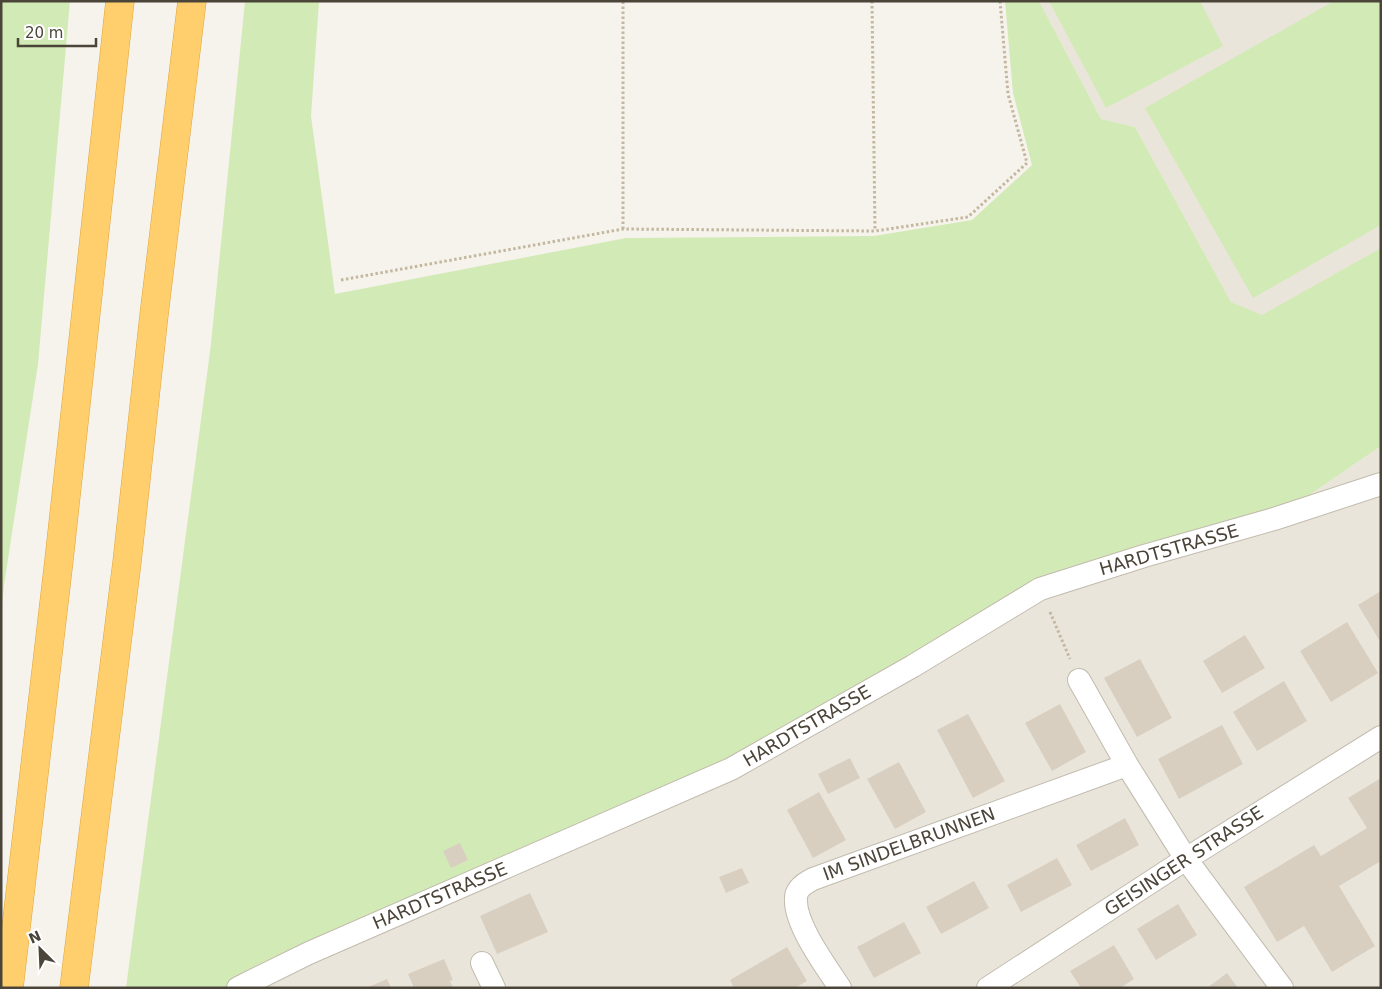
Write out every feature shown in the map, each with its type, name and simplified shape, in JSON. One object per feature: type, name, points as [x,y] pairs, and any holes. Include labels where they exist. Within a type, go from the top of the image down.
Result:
[{"type":"highway","points":[[9,988],[60,550],[120,1]]},
{"type":"highway","points":[[74,988],[128,562],[192,1]]},
{"type":"street","name":"HARDTSTRASSE","points":[[238,988],[309,953],[731,769],[913,666],[1040,589],[1144,556],[1274,519],[1381,484]]},
{"type":"street","points":[[1079,680],[1127,765],[1186,859],[1282,988]]},
{"type":"street","name":"GEISINGER STRASSE","points":[[988,988],[1186,859],[1381,737]]},
{"type":"street","name":"IM SINDELBRUNNEN","points":[[840,988],[806,934],[798,914],[795,896],[802,885],[813,879],[1127,765]]},
{"type":"street","points":[[482,963],[494,988]]},
{"type":"path","points":[[623,229],[624,1]]},
{"type":"path","points":[[872,1],[874,231]]},
{"type":"path","points":[[341,280],[623,229],[874,231],[968,217],[1027,164],[1008,94],[1000,1]]},
{"type":"path","points":[[1040,589],[1079,680]]},
{"type":"shaded area","points":[[1039,1],[1381,1],[1381,248],[1262,316],[1231,302],[1135,127],[1101,119]]},
{"type":"shaded area","points":[[1381,446],[1381,988],[250,988],[1040,589],[1274,519]]},
{"type":"green space","points":[[1,1],[70,1],[38,364],[1,615]]},
{"type":"green space","points":[[245,1],[319,1],[311,116],[335,294],[626,238],[874,236],[972,220],[1032,165],[1013,93],[1005,1],[1039,1],[1101,119],[1135,127],[1231,302],[1262,315],[1381,248],[1381,446],[1274,519],[1040,589],[731,769],[238,988],[126,988],[211,344]]},
{"type":"green space","points":[[1049,1],[1200,1],[1223,46],[1106,108]]},
{"type":"green space","points":[[1334,1],[1381,1],[1381,225],[1253,298],[1145,108]]},
{"type":"building","points":[[1381,591],[1381,643],[1358,605]]},
{"type":"building","points":[[1347,622],[1378,673],[1331,702],[1300,651]]},
{"type":"building","points":[[1245,635],[1265,668],[1222,693],[1203,661]]},
{"type":"building","points":[[1140,659],[1172,718],[1137,737],[1104,678]]},
{"type":"building","points":[[1284,681],[1307,721],[1257,751],[1233,712]]},
{"type":"building","points":[[1060,704],[1086,752],[1052,771],[1025,723]]},
{"type":"building","points":[[968,714],[1005,781],[973,798],[937,730]]},
{"type":"building","points":[[1222,725],[1243,764],[1179,799],[1158,759]]},
{"type":"building","points":[[850,758],[860,778],[828,794],[818,774]]},
{"type":"building","points":[[899,762],[926,812],[895,829],[867,779]]},
{"type":"building","points":[[1381,778],[1381,861],[1339,886],[1375,946],[1332,972],[1304,926],[1277,942],[1244,887],[1314,845],[1321,856],[1367,828],[1348,798]]},
{"type":"building","points":[[819,792],[846,840],[813,858],[787,810]]},
{"type":"building","points":[[1125,818],[1139,845],[1091,871],[1076,845]]},
{"type":"building","points":[[460,843],[468,860],[451,868],[443,851]]},
{"type":"building","points":[[1057,858],[1072,885],[1021,912],[1007,885]]},
{"type":"building","points":[[742,868],[749,883],[726,893],[719,877]]},
{"type":"building","points":[[974,881],[989,908],[941,934],[926,907]]},
{"type":"building","points":[[530,893],[548,932],[497,954],[480,916]]},
{"type":"building","points":[[1178,904],[1197,935],[1156,960],[1137,929]]},
{"type":"building","points":[[904,922],[921,953],[874,978],[857,947]]},
{"type":"building","points":[[1114,945],[1134,979],[1120,988],[1081,988],[1070,971]]},
{"type":"building","points":[[787,947],[807,981],[795,988],[734,988],[730,980]]},
{"type":"building","points":[[444,959],[453,980],[450,981],[453,988],[414,988],[408,974]]},
{"type":"building","points":[[1227,973],[1238,988],[1207,988]]},
{"type":"building","points":[[387,979],[391,988],[366,988]]}]
